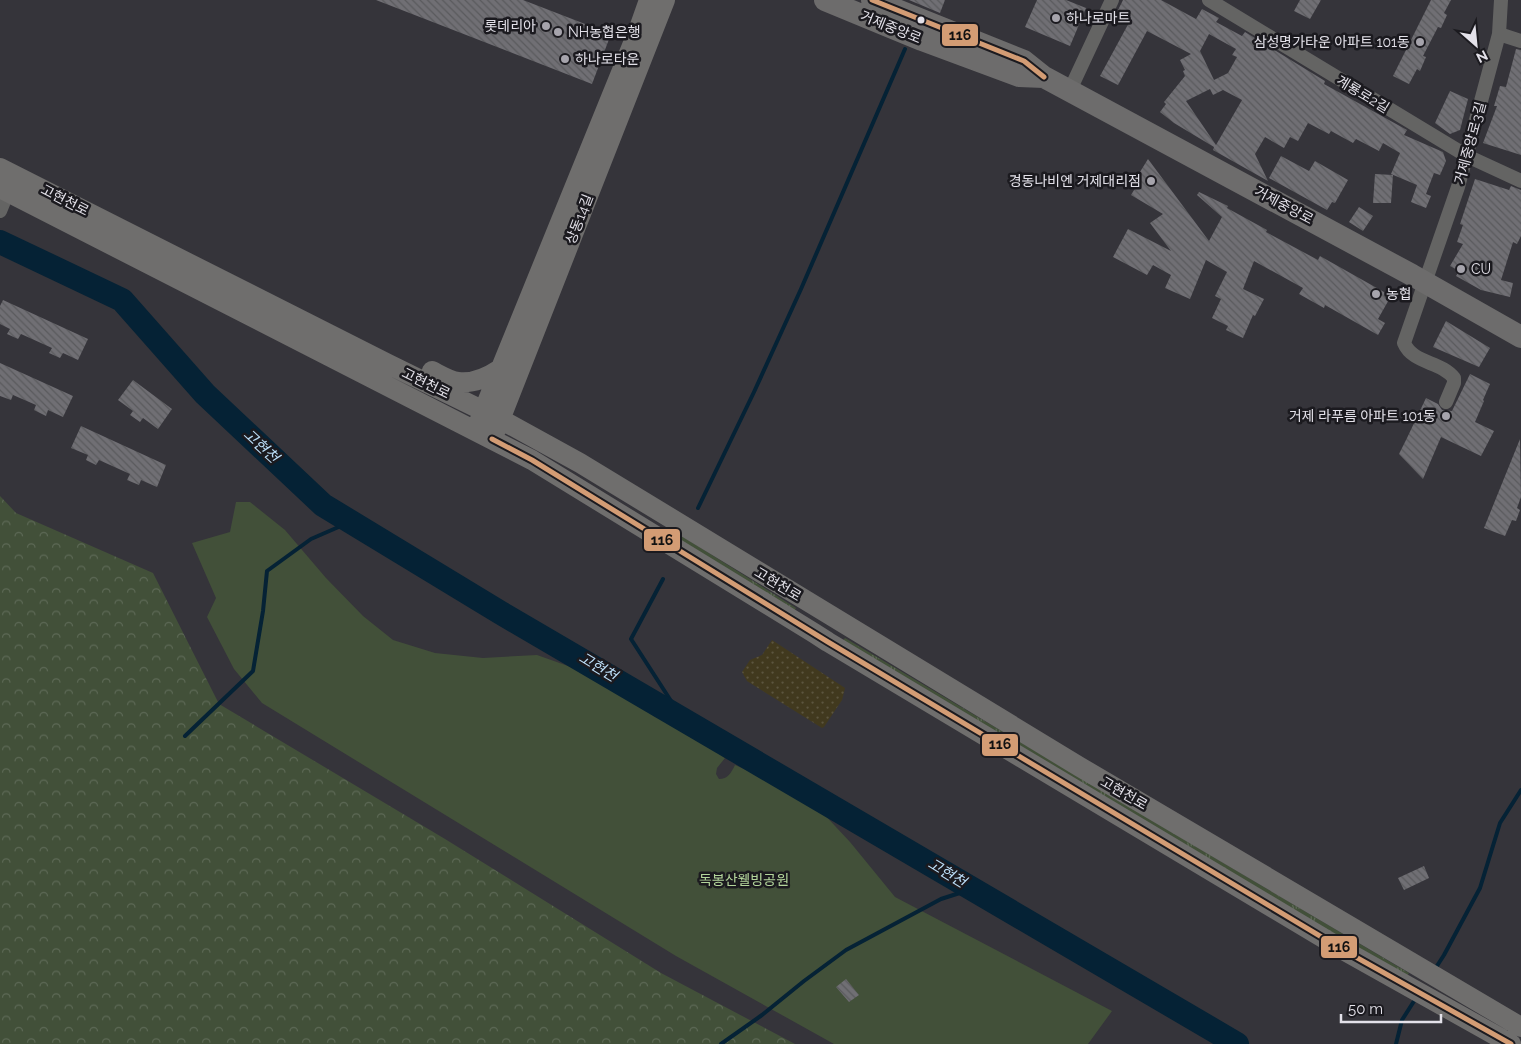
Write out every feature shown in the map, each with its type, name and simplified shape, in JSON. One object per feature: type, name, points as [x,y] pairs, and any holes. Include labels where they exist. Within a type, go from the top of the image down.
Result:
[{"type":"main road","name":"거제중앙로","points":[[825,0],[922,40],[1020,76],[1044,77]]},
{"type":"main road","name":"거제중앙로","points":[[872,0],[1024,61],[1044,77],[1424,282],[1521,337]]},
{"type":"street","name":"상동14길","points":[[484,435],[649,0]]},
{"type":"street","name":"상동14길","points":[[508,373],[664,0]]},
{"type":"street","points":[[1070,90],[1112,0]]},
{"type":"street","name":"계룡로2길","points":[[1209,0],[1467,156],[1521,181]]},
{"type":"street","name":"거제중앙로3길","points":[[1446,402],[1454,383],[1454,378],[1446,370],[1413,355],[1404,343],[1467,156],[1500,34],[1500,0]]},
{"type":"street","points":[[1500,34],[1521,41]]},
{"type":"street","points":[[0,211],[6,181]]},
{"type":"street","name":"고현천로","points":[[6,181],[492,415],[580,463],[1080,767],[1521,1027]]},
{"type":"street","name":"고현천로","points":[[6,181],[532,460],[952,717],[1345,951],[1511,1044]]},
{"type":"street","points":[[388,364],[396,360],[406,359],[456,382],[468,382],[508,373],[519,384],[518,404],[522,417],[528,423],[572,449],[578,456],[580,463]]},
{"type":"green space","points":[[0,496],[16,513],[153,573],[219,704],[445,839],[661,973],[795,1044],[0,1044]]},
{"type":"green space","name":"독봉산웰빙공원","points":[[236,502],[250,502],[285,530],[326,578],[363,616],[393,640],[435,653],[483,658],[537,655],[582,671],[622,693],[655,717],[674,721],[725,758],[717,768],[716,774],[719,779],[727,777],[735,765],[785,787],[821,811],[850,842],[895,897],[1112,1011],[1088,1044],[834,1044],[676,956],[262,703],[234,669],[207,617],[216,598],[192,543],[230,532]]},
{"type":"green space","points":[[677,533],[796,608],[793,613],[674,539]]},
{"type":"green space","points":[[845,638],[1409,973],[1406,978],[841,643]]},
{"type":"sand","points":[[772,640],[845,688],[842,700],[824,727],[822,728],[747,681],[742,672],[750,660],[762,655]]},
{"type":"building","name":"하나로타운","points":[[376,0],[523,0],[611,34],[592,84]]},
{"type":"building","points":[[909,0],[945,0],[940,13]]},
{"type":"building","name":"하나로마트","points":[[1037,0],[1066,0],[1086,8],[1070,46],[1025,27]]},
{"type":"building","points":[[1123,0],[1161,0],[1196,19],[1202,9],[1219,18],[1216,22],[1242,36],[1245,32],[1325,81],[1324,84],[1407,130],[1404,135],[1443,152],[1446,161],[1440,175],[1434,173],[1426,194],[1431,196],[1426,208],[1411,202],[1417,185],[1391,174],[1400,153],[1383,143],[1379,151],[1356,139],[1353,143],[1331,131],[1329,134],[1308,123],[1298,141],[1290,137],[1284,148],[1265,137],[1255,154],[1268,181],[1213,150],[1214,147],[1174,123],[1160,112],[1166,104],[1164,102],[1185,76],[1183,71],[1185,70],[1180,60],[1191,54],[1147,31],[1118,85],[1100,76],[1131,19],[1117,12]],"holes":[[[1209,34],[1236,49],[1232,55],[1237,57],[1228,73],[1214,80],[1200,51]],[[1210,89],[1213,95],[1223,90],[1242,100],[1216,145],[1186,101]]]},
{"type":"building","points":[[1300,0],[1321,0],[1310,19],[1294,11]]},
{"type":"building","name":"삼성명가타운 아파트 101동","points":[[1431,0],[1451,0],[1444,13],[1447,15],[1441,28],[1438,27],[1423,56],[1426,57],[1420,71],[1417,69],[1409,84],[1393,76]]},
{"type":"building","points":[[1516,49],[1521,50],[1521,155],[1483,143],[1497,106],[1494,106],[1500,86],[1506,87]]},
{"type":"building","points":[[1450,91],[1468,99],[1460,130],[1450,134],[1435,123]]},
{"type":"building","points":[[1281,156],[1309,171],[1315,161],[1348,180],[1335,203],[1332,202],[1327,210],[1269,178]]},
{"type":"building","points":[[1148,159],[1209,241],[1222,217],[1197,195],[1199,192],[1228,206],[1227,208],[1267,230],[1266,232],[1318,260],[1320,256],[1391,296],[1378,319],[1385,323],[1378,335],[1325,305],[1324,308],[1299,294],[1303,288],[1254,261],[1243,289],[1264,299],[1255,316],[1253,315],[1243,338],[1226,330],[1228,326],[1212,318],[1221,299],[1215,296],[1227,272],[1206,260],[1190,299],[1165,288],[1171,275],[1153,265],[1147,275],[1113,257],[1128,229],[1171,251],[1150,223],[1163,214],[1131,195],[1139,182],[1135,180]]},
{"type":"building","points":[[1375,174],[1393,175],[1391,203],[1373,203]]},
{"type":"building","points":[[1475,179],[1509,190],[1511,186],[1521,190],[1521,236],[1517,244],[1513,242],[1501,280],[1513,283],[1510,297],[1481,290],[1456,276],[1459,271],[1450,266],[1463,244],[1457,242],[1463,225],[1460,224]]},
{"type":"building","points":[[1359,207],[1373,216],[1363,231],[1349,222]]},
{"type":"building","points":[[3,300],[88,339],[78,360],[63,353],[60,358],[49,353],[52,348],[21,334],[18,339],[7,334],[10,329],[0,324],[0,306]]},
{"type":"building","points":[[1446,321],[1490,348],[1479,367],[1433,347]]},
{"type":"building","points":[[0,363],[73,396],[63,417],[48,410],[46,416],[34,410],[36,405],[13,395],[11,400],[0,396]]},
{"type":"building","name":"거제 라푸름 아파트 101동","points":[[1470,374],[1490,384],[1475,422],[1494,431],[1481,456],[1441,437],[1423,479],[1399,454],[1426,398],[1438,404],[1442,410],[1452,411]]},
{"type":"building","points":[[133,380],[172,409],[158,429],[143,418],[140,422],[130,415],[133,411],[118,400]]},
{"type":"building","points":[[81,426],[166,465],[157,487],[141,480],[139,485],[127,480],[130,474],[99,460],[96,465],[86,460],[88,455],[71,448]]},
{"type":"building","points":[[1520,439],[1521,497],[1517,508],[1520,510],[1516,521],[1512,520],[1505,536],[1484,528]]},
{"type":"building","points":[[1424,866],[1429,878],[1404,890],[1398,878]]},
{"type":"building","points":[[846,979],[859,995],[849,1002],[836,987]]},
{"type":"waterway","points":[[698,508],[801,289],[905,49]]},
{"type":"waterway","name":"고현천","points":[[0,242],[122,300],[205,394],[323,505],[501,613],[1237,1044]]},
{"type":"waterway","points":[[185,736],[253,671],[263,611],[267,571],[311,539],[350,522]]},
{"type":"waterway","points":[[663,579],[631,639],[682,718]]},
{"type":"waterway","points":[[1435,969],[1480,888],[1500,823],[1521,790]]},
{"type":"waterway","points":[[721,1044],[846,950],[941,899],[972,889]]},
{"type":"waterway","points":[[1396,1044],[1402,1020],[1416,998]]},
{"type":"transit line","name":"116","points":[[872,0],[1024,61],[1044,77]]},
{"type":"transit line","name":"116","points":[[492,439],[532,460],[828,642],[1345,951],[1511,1044]]},
{"type":"place","name":"하나로마트","points":[[1056,18]]},
{"type":"place","name":"롯데리아","points":[[546,26]]},
{"type":"place","name":"NH농협은행","points":[[558,32]]},
{"type":"place","name":"삼성명가타운 아파트 101동","points":[[1420,42]]},
{"type":"place","name":"하나로타운","points":[[565,59]]},
{"type":"place","name":"경동나비엔 거제대리점","points":[[1151,181]]},
{"type":"place","name":"CU","points":[[1461,269]]},
{"type":"place","name":"농협","points":[[1376,294]]},
{"type":"place","name":"거제 라푸름 아파트 101동","points":[[1446,416]]}]
